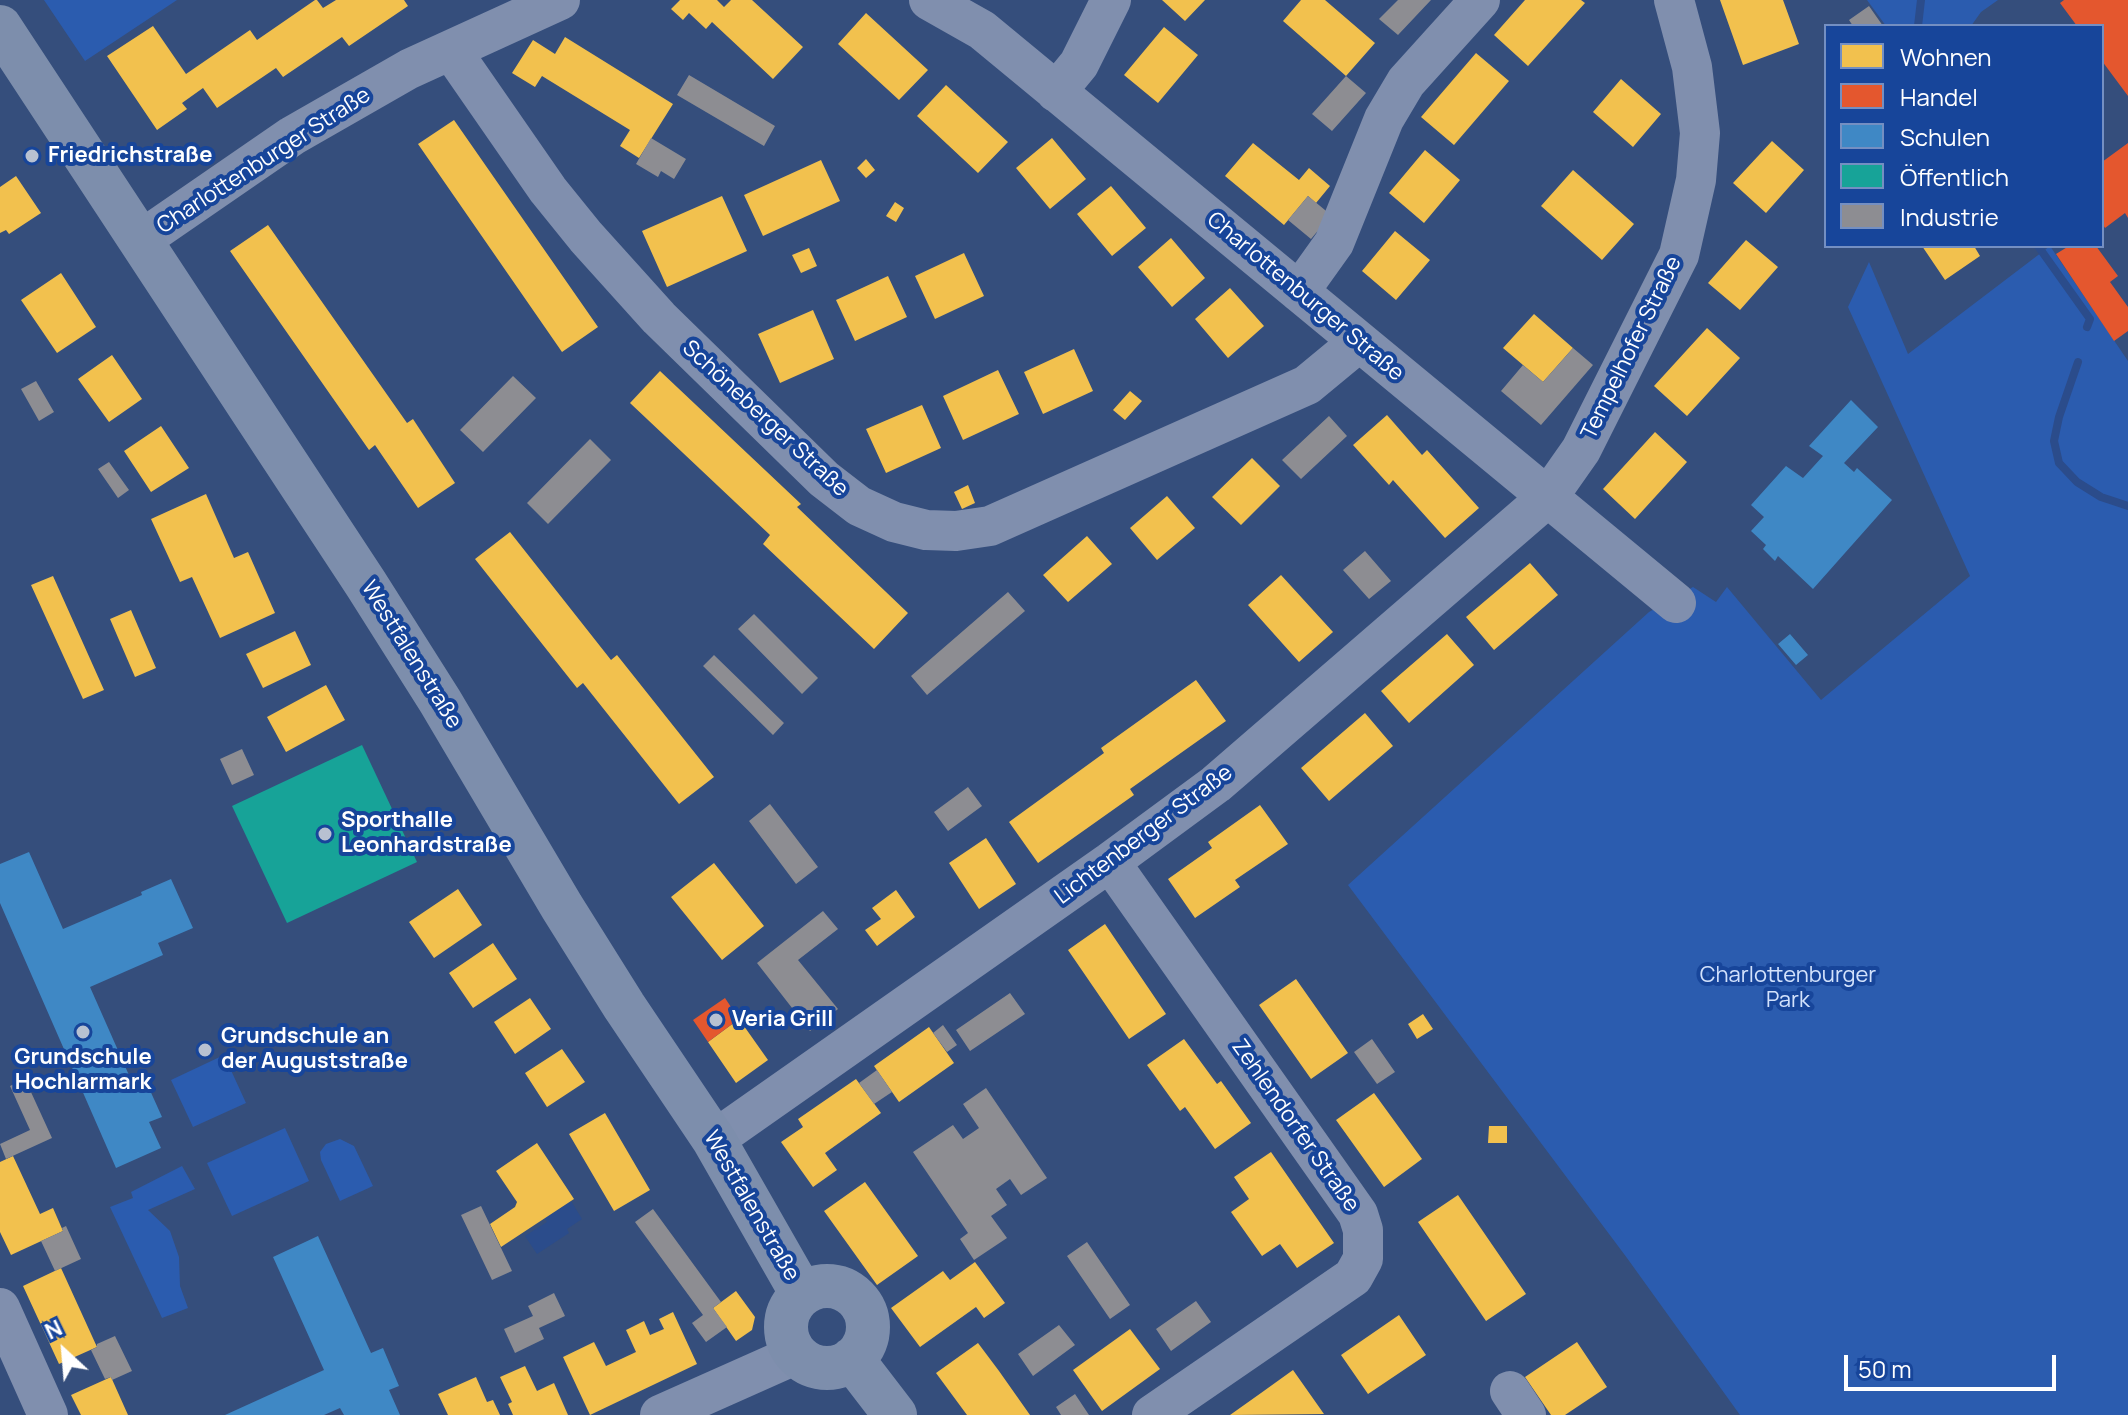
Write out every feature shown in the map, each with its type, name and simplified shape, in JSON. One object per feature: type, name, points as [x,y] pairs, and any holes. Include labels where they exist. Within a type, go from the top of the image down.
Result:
[{"type":"main road","name":"Westfalenstraße","points":[[0,27],[366,584],[473,755],[562,907],[714,1140],[802,1294]]},
{"type":"main road","name":"Westfalenstraße","points":[[797,1354],[788,1339],[786,1323],[791,1306],[802,1294],[814,1288],[839,1287],[861,1302],[869,1326],[867,1339],[852,1359]]},
{"type":"main road","points":[[797,1354],[806,1362],[829,1368],[852,1359],[895,1415]]},
{"type":"street","name":"Charlottenburger Straße","points":[[141,240],[292,136],[409,69],[560,0]]},
{"type":"street","name":"Charlottenburger Straße","points":[[929,0],[982,30],[1676,603]]},
{"type":"street","points":[[1056,92],[1079,64],[1111,0]]},
{"type":"street","points":[[1299,292],[1334,243],[1384,119],[1406,82],[1480,0]]},
{"type":"street","name":"Tempelhofer Straße","points":[[1548,497],[1581,450],[1679,255],[1696,180],[1700,133],[1692,67],[1674,0]]},
{"type":"street","name":"Schöneberger Straße","points":[[451,50],[548,190],[659,318],[824,479],[859,506],[894,522],[926,530],[956,531],[990,526],[1307,385],[1359,342]]},
{"type":"street","name":"Lichtenberger Straße","points":[[714,1140],[1216,784],[1548,497]]},
{"type":"street","name":"Zehlendorfer Straße","points":[[1110,862],[1358,1214],[1363,1230],[1363,1259],[1353,1277],[1152,1415]]},
{"type":"street","points":[[0,1308],[48,1415]]},
{"type":"street","points":[[660,1415],[797,1354]]},
{"type":"green space","points":[[44,0],[177,0],[85,61]]},
{"type":"green space","points":[[1867,0],[1998,0],[1981,12],[1972,24],[1885,24]]},
{"type":"green space","name":"Charlottenburger Park","points":[[2051,248],[2128,361],[2128,1415],[1740,1415],[1627,1258],[1348,885],[1649,612],[1693,587],[1716,602],[1727,587],[1821,700],[1970,576],[1848,307],[1869,262],[1908,354]]},
{"type":"green space","points":[[224,1055],[246,1103],[193,1127],[171,1080]]},
{"type":"green space","points":[[285,1128],[309,1181],[232,1216],[207,1163]]},
{"type":"green space","points":[[340,1139],[354,1146],[373,1186],[340,1201],[320,1152],[326,1144]]},
{"type":"green space","points":[[182,1166],[195,1189],[148,1210],[170,1231],[179,1257],[180,1286],[188,1308],[162,1318],[110,1207],[133,1198],[131,1192]]},
{"type":"shaded area","points":[[571,1201],[582,1219],[567,1229],[569,1233],[537,1254],[525,1236]]},
{"type":"building: Wohnen","points":[[315,0],[323,8],[336,0],[404,0],[408,6],[349,46],[342,37],[283,77],[276,68],[217,108],[203,88],[182,103],[187,109],[157,130],[107,56],[153,26],[186,74],[250,30],[257,40]]},
{"type":"building: Wohnen","points":[[680,0],[717,0],[724,7],[731,0],[752,0],[803,47],[773,79],[712,22],[706,29],[689,13],[683,20],[671,9]]},
{"type":"building: Wohnen","points":[[1162,0],[1205,0],[1185,21]]},
{"type":"building: Wohnen","points":[[1301,0],[1325,0],[1375,43],[1346,76],[1283,21]]},
{"type":"building: Wohnen","points":[[1525,0],[1581,0],[1585,3],[1528,66],[1494,35]]},
{"type":"building: Wohnen","points":[[1720,0],[1783,0],[1799,44],[1743,65]]},
{"type":"building: Wohnen","points":[[866,13],[928,70],[899,100],[838,44]]},
{"type":"building: Wohnen","points":[[1164,27],[1198,55],[1158,103],[1124,75]]},
{"type":"building: Wohnen","points":[[565,37],[673,104],[639,158],[620,146],[630,130],[542,76],[535,87],[512,73],[533,40],[555,54]]},
{"type":"building: Wohnen","points":[[1476,53],[1509,81],[1454,145],[1421,117]]},
{"type":"building: Wohnen","points":[[1621,79],[1661,114],[1633,147],[1593,112]]},
{"type":"building: Wohnen","points":[[946,85],[1008,142],[978,173],[917,116]]},
{"type":"building: Wohnen","points":[[454,120],[598,327],[562,352],[418,144]]},
{"type":"building: Wohnen","points":[[1052,138],[1086,179],[1050,209],[1016,168]]},
{"type":"building: Wohnen","points":[[1772,141],[1804,170],[1766,213],[1733,183]]},
{"type":"building: Wohnen","points":[[1253,143],[1299,180],[1309,168],[1330,186],[1316,203],[1308,196],[1284,225],[1225,176]]},
{"type":"building: Wohnen","points":[[1425,150],[1460,180],[1424,223],[1389,193]]},
{"type":"building: Wohnen","points":[[866,159],[875,170],[866,178],[857,168]]},
{"type":"building: Wohnen","points":[[821,160],[840,201],[763,236],[744,195]]},
{"type":"building: Wohnen","points":[[1573,170],[1634,224],[1602,260],[1541,206]]},
{"type":"building: Wohnen","points":[[16,176],[41,213],[9,234],[6,230],[0,233],[0,187]]},
{"type":"building: Wohnen","points":[[1111,186],[1146,228],[1112,256],[1077,214]]},
{"type":"building: Wohnen","points":[[722,196],[747,251],[667,287],[642,231]]},
{"type":"building: Wohnen","points":[[895,202],[904,208],[896,222],[886,216]]},
{"type":"building: Wohnen","points":[[268,225],[407,423],[413,419],[455,483],[418,508],[375,445],[369,450],[230,251]]},
{"type":"building: Wohnen","points":[[1395,231],[1430,260],[1396,300],[1362,271]]},
{"type":"building: Wohnen","points":[[1171,238],[1205,278],[1172,307],[1138,267]]},
{"type":"building: Wohnen","points":[[1746,240],[1778,267],[1740,310],[1708,283]]},
{"type":"building: Wohnen","points":[[809,248],[817,266],[801,273],[792,255]]},
{"type":"building: Wohnen","points":[[1923,248],[1975,248],[1980,256],[1945,280]]},
{"type":"building: Wohnen","points":[[964,253],[984,296],[935,319],[915,276]]},
{"type":"building: Wohnen","points":[[61,273],[96,327],[57,353],[21,300]]},
{"type":"building: Wohnen","points":[[888,276],[907,317],[855,341],[836,300]]},
{"type":"building: Wohnen","points":[[1230,288],[1264,326],[1228,358],[1195,319]]},
{"type":"building: Wohnen","points":[[813,310],[834,359],[780,383],[758,334]]},
{"type":"building: Wohnen","points":[[1534,314],[1573,348],[1543,382],[1503,348]]},
{"type":"building: Wohnen","points":[[1707,328],[1740,358],[1687,416],[1654,386]]},
{"type":"building: Wohnen","points":[[1074,349],[1093,391],[1043,414],[1024,372]]},
{"type":"building: Wohnen","points":[[112,355],[142,399],[109,422],[78,379]]},
{"type":"building: Wohnen","points":[[998,370],[1019,414],[963,440],[943,396]]},
{"type":"building: Wohnen","points":[[660,371],[801,504],[797,507],[908,613],[874,649],[763,544],[770,535],[630,403]]},
{"type":"building: Wohnen","points":[[1130,391],[1142,401],[1125,420],[1113,410]]},
{"type":"building: Wohnen","points":[[922,405],[941,448],[886,473],[866,429]]},
{"type":"building: Wohnen","points":[[1387,415],[1422,455],[1427,450],[1479,508],[1445,538],[1393,480],[1389,485],[1353,445]]},
{"type":"building: Wohnen","points":[[161,426],[189,468],[151,492],[124,451]]},
{"type":"building: Wohnen","points":[[1655,432],[1687,462],[1635,519],[1603,489]]},
{"type":"building: Wohnen","points":[[1252,458],[1280,486],[1241,525],[1212,497]]},
{"type":"building: Wohnen","points":[[968,485],[975,503],[962,509],[954,492]]},
{"type":"building: Wohnen","points":[[206,494],[234,558],[248,552],[275,613],[220,638],[192,577],[180,582],[151,519]]},
{"type":"building: Wohnen","points":[[1167,496],[1195,528],[1157,560],[1130,528]]},
{"type":"building: Wohnen","points":[[510,532],[611,660],[617,655],[714,777],[679,804],[583,683],[577,688],[475,559]]},
{"type":"building: Wohnen","points":[[1087,536],[1112,564],[1068,602],[1043,575]]},
{"type":"building: Wohnen","points":[[1530,563],[1558,595],[1494,650],[1466,617]]},
{"type":"building: Wohnen","points":[[1281,575],[1333,632],[1299,662],[1248,605]]},
{"type":"building: Wohnen","points":[[53,576],[104,690],[83,699],[31,585]]},
{"type":"building: Wohnen","points":[[131,610],[156,668],[135,677],[110,619]]},
{"type":"building: Wohnen","points":[[295,631],[311,665],[263,688],[246,654]]},
{"type":"building: Wohnen","points":[[1447,634],[1474,665],[1409,723],[1381,691]]},
{"type":"building: Wohnen","points":[[1196,680],[1226,721],[1130,789],[1134,795],[1038,863],[1009,822],[1104,753],[1101,748]]},
{"type":"building: Wohnen","points":[[326,685],[345,720],[286,752],[267,717]]},
{"type":"building: Wohnen","points":[[1365,713],[1393,746],[1329,801],[1301,768]]},
{"type":"building: Wohnen","points":[[1260,805],[1288,844],[1235,880],[1240,887],[1195,918],[1168,879],[1212,848],[1208,842]]},
{"type":"building: Wohnen","points":[[986,838],[1016,884],[979,909],[949,863]]},
{"type":"building: Wohnen","points":[[714,863],[764,926],[722,960],[671,897]]},
{"type":"building: Wohnen","points":[[458,889],[482,925],[434,958],[409,922]]},
{"type":"building: Wohnen","points":[[896,890],[915,917],[877,946],[865,930],[881,919],[872,908]]},
{"type":"building: Wohnen","points":[[1105,924],[1166,1014],[1129,1039],[1068,950]]},
{"type":"building: Wohnen","points":[[493,943],[517,979],[473,1008],[449,973]]},
{"type":"building: Wohnen","points":[[1296,979],[1348,1053],[1311,1079],[1259,1005]]},
{"type":"building: Wohnen","points":[[530,998],[551,1029],[515,1054],[494,1022]]},
{"type":"building: Wohnen","points":[[1423,1014],[1433,1029],[1417,1039],[1408,1024]]},
{"type":"building: Wohnen","points":[[739,1019],[768,1060],[736,1083],[708,1042]]},
{"type":"building: Wohnen","points":[[929,1027],[954,1063],[899,1102],[874,1066]]},
{"type":"building: Wohnen","points":[[1184,1039],[1217,1084],[1221,1081],[1251,1123],[1215,1149],[1185,1107],[1180,1111],[1147,1065]]},
{"type":"building: Wohnen","points":[[562,1049],[585,1082],[547,1107],[525,1073]]},
{"type":"building: Wohnen","points":[[856,1079],[881,1113],[825,1153],[837,1170],[813,1187],[781,1142],[803,1127],[798,1119]]},
{"type":"building: Wohnen","points":[[1374,1093],[1422,1159],[1384,1187],[1336,1120]]},
{"type":"building: Wohnen","points":[[605,1113],[650,1190],[614,1211],[569,1134]]},
{"type":"building: Wohnen","points":[[1489,1126],[1507,1126],[1507,1143],[1488,1143]]},
{"type":"building: Wohnen","points":[[537,1143],[574,1199],[501,1247],[490,1224],[515,1207],[517,1202],[496,1171]]},
{"type":"building: Wohnen","points":[[1271,1152],[1334,1243],[1297,1268],[1280,1244],[1262,1256],[1231,1212],[1249,1199],[1234,1177]]},
{"type":"building: Wohnen","points":[[13,1156],[40,1214],[53,1208],[63,1231],[11,1255],[0,1232],[0,1162]]},
{"type":"building: Wohnen","points":[[865,1182],[918,1256],[877,1285],[824,1211]]},
{"type":"building: Wohnen","points":[[1458,1195],[1526,1294],[1486,1321],[1418,1222]]},
{"type":"building: Wohnen","points":[[975,1262],[1005,1303],[984,1318],[976,1307],[920,1347],[891,1308],[943,1271],[950,1280]]},
{"type":"building: Wohnen","points":[[61,1268],[97,1347],[59,1364],[23,1286]]},
{"type":"building: Wohnen","points":[[736,1291],[755,1317],[752,1330],[736,1341],[713,1308]]},
{"type":"building: Wohnen","points":[[673,1312],[697,1364],[590,1415],[563,1357],[594,1342],[606,1366],[636,1352],[626,1330],[644,1321],[650,1335],[664,1329],[659,1319]]},
{"type":"building: Wohnen","points":[[1399,1315],[1426,1355],[1368,1394],[1341,1355]]},
{"type":"building: Wohnen","points":[[1130,1329],[1160,1369],[1102,1411],[1073,1370]]},
{"type":"building: Wohnen","points":[[1577,1342],[1607,1387],[1565,1415],[1551,1415],[1525,1377]]},
{"type":"building: Wohnen","points":[[978,1343],[1030,1415],[967,1415],[936,1373]]},
{"type":"building: Wohnen","points":[[525,1366],[537,1391],[554,1383],[568,1415],[513,1415],[508,1404],[512,1402],[500,1377]]},
{"type":"building: Wohnen","points":[[1293,1370],[1324,1414],[1230,1415],[1261,1393]]},
{"type":"building: Wohnen","points":[[111,1377],[128,1415],[81,1415],[71,1395]]},
{"type":"building: Wohnen","points":[[476,1377],[487,1402],[493,1400],[500,1415],[448,1415],[438,1394]]},
{"type":"building: Handel","points":[[2064,0],[2128,0],[2128,96],[2104,64],[2104,24],[2076,24],[2060,3]]},
{"type":"building: Handel","points":[[2128,143],[2128,218],[2125,213],[2105,228],[2104,226],[2104,161]]},
{"type":"building: Handel","points":[[2066,248],[2097,248],[2118,276],[2110,282],[2128,307],[2128,331],[2114,341],[2056,254]]},
{"type":"building: Handel","name":"Veria Grill","points":[[725,998],[739,1019],[708,1042],[693,1020]]},
{"type":"building: Schulen","points":[[1851,400],[1878,427],[1844,463],[1854,472],[1857,468],[1892,500],[1813,589],[1778,556],[1775,561],[1763,549],[1766,545],[1751,531],[1764,517],[1751,505],[1786,466],[1803,478],[1823,456],[1809,446]]},
{"type":"building: Schulen","points":[[1790,634],[1808,655],[1796,665],[1778,644]]},
{"type":"building: Schulen","name":"Grundschule Hochlarmark","points":[[29,852],[63,929],[171,879],[193,928],[158,943],[163,955],[90,987],[132,1082],[144,1077],[162,1117],[149,1122],[161,1148],[116,1168],[0,903],[0,864]]},
{"type":"building: Schulen","points":[[318,1236],[371,1353],[383,1348],[399,1386],[389,1390],[400,1415],[344,1415],[340,1408],[324,1415],[225,1415],[324,1370],[273,1257]]},
{"type":"building: Öffentlich","name":"Sporthalle Leonhardstraße","points":[[362,745],[417,862],[287,923],[232,806]]},
{"type":"building: Industrie","points":[[1398,0],[1431,0],[1398,35],[1379,19]]},
{"type":"building: Industrie","points":[[1869,6],[1882,24],[1852,24],[1849,20]]},
{"type":"building: Industrie","points":[[689,75],[775,126],[764,146],[677,95]]},
{"type":"building: Industrie","points":[[1346,76],[1366,93],[1332,131],[1312,114]]},
{"type":"building: Industrie","points":[[651,138],[686,159],[674,179],[661,171],[658,177],[636,164]]},
{"type":"building: Industrie","points":[[1308,196],[1331,215],[1311,239],[1288,220]]},
{"type":"building: Industrie","points":[[1573,348],[1593,365],[1541,425],[1501,391],[1523,365],[1543,382]]},
{"type":"building: Industrie","points":[[513,376],[536,398],[483,452],[460,430]]},
{"type":"building: Industrie","points":[[36,381],[54,412],[39,421],[21,389]]},
{"type":"building: Industrie","points":[[1329,416],[1347,436],[1301,479],[1282,460]]},
{"type":"building: Industrie","points":[[590,439],[611,460],[548,524],[527,503]]},
{"type":"building: Industrie","points":[[109,462],[129,490],[118,498],[98,469]]},
{"type":"building: Industrie","points":[[1365,551],[1391,581],[1369,599],[1343,570]]},
{"type":"building: Industrie","points":[[1008,592],[1025,611],[927,695],[911,676]]},
{"type":"building: Industrie","points":[[754,614],[818,678],[802,694],[738,629]]},
{"type":"building: Industrie","points":[[714,655],[784,723],[773,735],[703,666]]},
{"type":"building: Industrie","points":[[242,749],[254,775],[232,785],[220,759]]},
{"type":"building: Industrie","points":[[968,787],[982,806],[948,831],[934,812]]},
{"type":"building: Industrie","points":[[770,804],[818,867],[796,884],[749,821]]},
{"type":"building: Industrie","points":[[823,911],[838,929],[798,960],[838,1009],[810,1031],[757,963]]},
{"type":"building: Industrie","points":[[1010,993],[1025,1014],[970,1051],[956,1030]]},
{"type":"building: Industrie","points":[[943,1025],[957,1045],[947,1052],[933,1033]]},
{"type":"building: Industrie","points":[[1372,1039],[1395,1072],[1377,1084],[1354,1052]]},
{"type":"building: Industrie","points":[[877,1070],[892,1092],[874,1104],[859,1083]]},
{"type":"building: Industrie","points":[[25,1079],[52,1138],[6,1159],[0,1144],[30,1130],[10,1086]]},
{"type":"building: Industrie","points":[[986,1088],[1047,1178],[1021,1195],[1010,1179],[996,1189],[1007,1205],[991,1216],[1007,1238],[974,1260],[960,1239],[968,1233],[913,1152],[953,1125],[963,1139],[979,1128],[963,1104]]},
{"type":"building: Industrie","points":[[481,1206],[512,1271],[492,1280],[461,1215]]},
{"type":"building: Industrie","points":[[653,1209],[721,1302],[713,1308],[727,1327],[706,1342],[692,1323],[703,1315],[635,1222]]},
{"type":"building: Industrie","points":[[66,1226],[81,1259],[55,1271],[41,1241],[63,1231],[62,1228]]},
{"type":"building: Industrie","points":[[1087,1242],[1130,1305],[1110,1319],[1067,1256]]},
{"type":"building: Industrie","points":[[554,1293],[565,1316],[539,1328],[544,1339],[515,1353],[504,1329],[533,1316],[528,1306]]},
{"type":"building: Industrie","points":[[1196,1301],[1211,1322],[1171,1351],[1156,1329]]},
{"type":"building: Industrie","points":[[1059,1325],[1075,1345],[1033,1376],[1018,1354]]},
{"type":"building: Industrie","points":[[115,1336],[132,1371],[112,1380],[111,1377],[105,1379],[91,1350]]},
{"type":"building: Industrie","points":[[1075,1394],[1089,1415],[1061,1415],[1056,1407]]},
{"type":"waterway","points":[[1918,24],[1921,0]]},
{"type":"waterway","points":[[2039,248],[2090,319],[2087,327]]},
{"type":"waterway","points":[[2078,362],[2054,441],[2059,463],[2077,482],[2101,497],[2128,506]]},
{"type":"place","name":"Friedrichstraße","points":[[32,156]]},
{"type":"place","name":"Sporthalle Leonhardstraße","points":[[325,834]]},
{"type":"place","name":"Veria Grill","points":[[716,1020]]},
{"type":"place","name":"Grundschule Hochlarmark","points":[[83,1032]]},
{"type":"place","name":"Grundschule an der Auguststraße","points":[[205,1050]]}]
